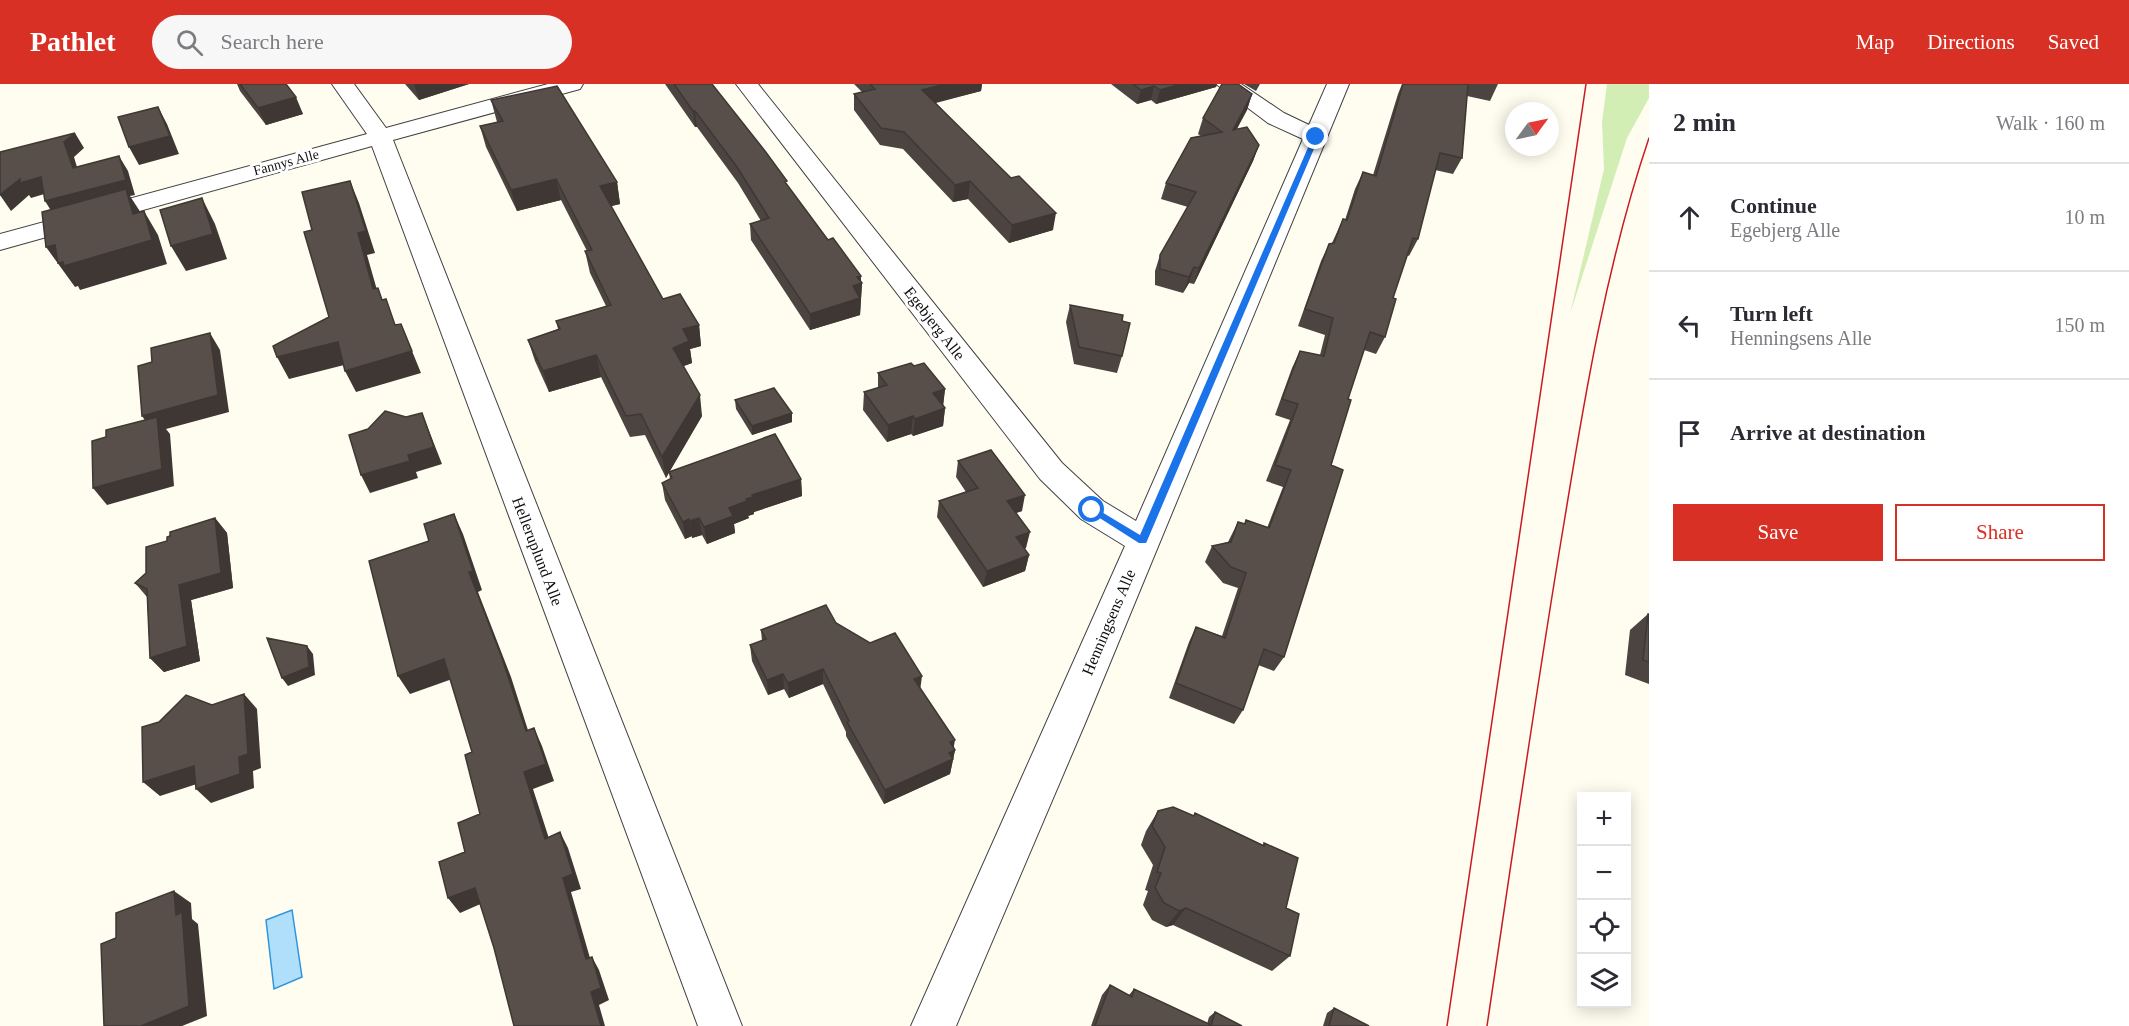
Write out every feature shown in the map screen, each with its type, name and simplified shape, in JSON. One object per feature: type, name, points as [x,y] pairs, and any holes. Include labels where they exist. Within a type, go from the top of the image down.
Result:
[{"type":"street","name":"Helleruplund Alle","points":[[343,84],[380,136],[720,1026]]},
{"type":"street","name":"Fannys Alle","points":[[0,242],[572,84]]},
{"type":"street","name":"Egebjerg Alle","points":[[747,84],[1051,471],[1092,510],[1142,541]]},
{"type":"street","points":[[1227,84],[1276,118],[1316,137]]},
{"type":"street","name":"Henningsens Alle","points":[[933,1026],[1338,84]]},
{"type":"green space","points":[[1607,84],[1649,84],[1649,98],[1627,138],[1570,314],[1604,169],[1602,122]]},
{"type":"water","points":[[292,910],[302,977],[274,989],[266,920]]},
{"type":"building","points":[[240,84],[286,84],[296,97],[258,108]]},
{"type":"building","points":[[674,84],[712,84],[765,151],[828,240],[833,238],[861,276],[857,277],[862,283],[853,286],[860,298],[810,314],[750,224],[769,218],[737,167]]},
{"type":"building","points":[[870,84],[945,84],[922,90],[1011,178],[1019,176],[1056,213],[1012,225],[970,181],[955,185],[904,132],[881,128],[854,94],[875,89]]},
{"type":"building","points":[[1133,84],[1181,84],[1160,90],[1154,86],[1141,90]]},
{"type":"building","points":[[1222,84],[1238,84],[1252,94],[1233,130],[1247,127],[1259,145],[1199,268],[1194,267],[1189,277],[1160,269],[1160,255],[1196,192],[1166,183],[1191,138],[1222,132],[1203,118]]},
{"type":"building","points":[[1403,84],[1468,84],[1462,158],[1440,153],[1418,239],[1413,238],[1393,298],[1396,299],[1385,337],[1370,332],[1348,399],[1351,400],[1331,465],[1343,470],[1284,657],[1264,649],[1243,710],[1176,683],[1196,627],[1225,638],[1246,573],[1231,567],[1212,546],[1231,542],[1238,522],[1245,524],[1246,520],[1269,528],[1291,470],[1275,465],[1298,404],[1282,399],[1300,351],[1324,356],[1333,318],[1305,309],[1329,244],[1334,243],[1343,219],[1347,220],[1363,172],[1376,176]]},
{"type":"building","points":[[557,86],[617,182],[600,186],[663,299],[680,294],[699,325],[683,329],[689,341],[673,348],[700,395],[662,457],[641,414],[626,416],[596,355],[543,371],[528,340],[560,329],[556,321],[611,305],[585,251],[592,250],[556,179],[511,190],[480,126],[503,121],[491,100]]},
{"type":"building","points":[[158,107],[170,136],[129,147],[118,117]]},
{"type":"building","points":[[75,133],[64,142],[73,168],[119,156],[126,180],[45,201],[41,177],[20,183],[20,179],[0,195],[0,152]]},
{"type":"building","points":[[350,181],[366,231],[358,233],[373,289],[378,288],[382,300],[386,299],[395,325],[401,324],[412,351],[345,371],[338,342],[277,357],[273,346],[329,317],[304,232],[312,230],[302,192]]},
{"type":"building","points":[[126,189],[133,214],[144,211],[152,240],[64,266],[63,262],[58,263],[55,245],[46,247],[42,212]]},
{"type":"building","points":[[202,198],[213,234],[171,246],[160,210]]},
{"type":"building","points":[[1070,305],[1123,315],[1122,321],[1130,323],[1122,356],[1079,347]]},
{"type":"building","points":[[210,333],[218,395],[142,416],[138,366],[152,362],[151,348]]},
{"type":"building","points":[[911,363],[914,366],[924,363],[945,389],[933,393],[945,408],[915,419],[913,416],[888,425],[864,392],[887,385],[878,373]]},
{"type":"building","points":[[774,388],[792,413],[752,426],[735,400]]},
{"type":"building","points":[[385,411],[406,417],[422,413],[434,447],[408,455],[410,461],[361,475],[349,435],[368,429]]},
{"type":"building","points":[[157,417],[162,469],[93,488],[92,441],[106,437],[106,430]]},
{"type":"building","points":[[775,434],[801,479],[752,495],[753,497],[746,499],[747,501],[729,508],[733,516],[704,527],[699,518],[683,522],[662,483],[672,478],[669,472]]},
{"type":"building","points":[[991,450],[1025,495],[1007,501],[1030,532],[1016,537],[1029,555],[987,571],[939,501],[978,488],[958,461]]},
{"type":"building","points":[[454,514],[473,571],[469,572],[502,658],[526,731],[534,728],[546,764],[524,772],[545,839],[560,832],[573,874],[563,878],[586,959],[592,957],[601,988],[591,992],[601,1026],[514,1026],[494,948],[475,888],[448,898],[439,862],[465,852],[458,823],[480,814],[465,755],[472,752],[444,659],[398,676],[369,561],[429,541],[424,524]]},
{"type":"building","points":[[215,518],[221,573],[179,585],[187,646],[150,658],[147,589],[135,583],[146,573],[146,547],[167,541],[170,532]]},
{"type":"building","points":[[826,605],[836,623],[870,643],[895,633],[922,676],[914,679],[955,740],[950,742],[955,750],[949,753],[953,759],[885,790],[847,722],[849,721],[823,669],[788,683],[783,674],[767,680],[750,645],[766,639],[761,630]]},
{"type":"building","points":[[1649,614],[1649,662],[1643,660]]},
{"type":"building","points":[[267,638],[307,646],[309,667],[282,678]]},
{"type":"building","points":[[244,694],[248,754],[239,757],[240,774],[196,789],[194,766],[143,782],[142,727],[159,722],[186,695],[212,705]]},
{"type":"building","points":[[1173,807],[1194,816],[1195,813],[1264,846],[1264,843],[1298,858],[1286,908],[1299,914],[1290,956],[1186,908],[1179,911],[1164,903],[1155,888],[1161,873],[1157,872],[1165,847],[1152,826],[1158,811]]},
{"type":"building","points":[[174,891],[176,915],[182,912],[189,1006],[141,1026],[104,1026],[101,944],[116,938],[116,913]]},
{"type":"building","points":[[1110,985],[1132,997],[1134,989],[1211,1025],[1095,1026]]},
{"type":"building","points":[[1334,1008],[1369,1026],[1329,1026]]},
{"type":"building","points":[[1215,1012],[1242,1026],[1211,1026]]},
{"type":"tram line","points":[[1447,1026],[1586,84]]},
{"type":"tram line","points":[[1487,1026],[1544,648],[1589,377],[1621,232],[1649,138]]},
{"type":"route","points":[[1092,510],[1142,541],[1316,137]]}]
